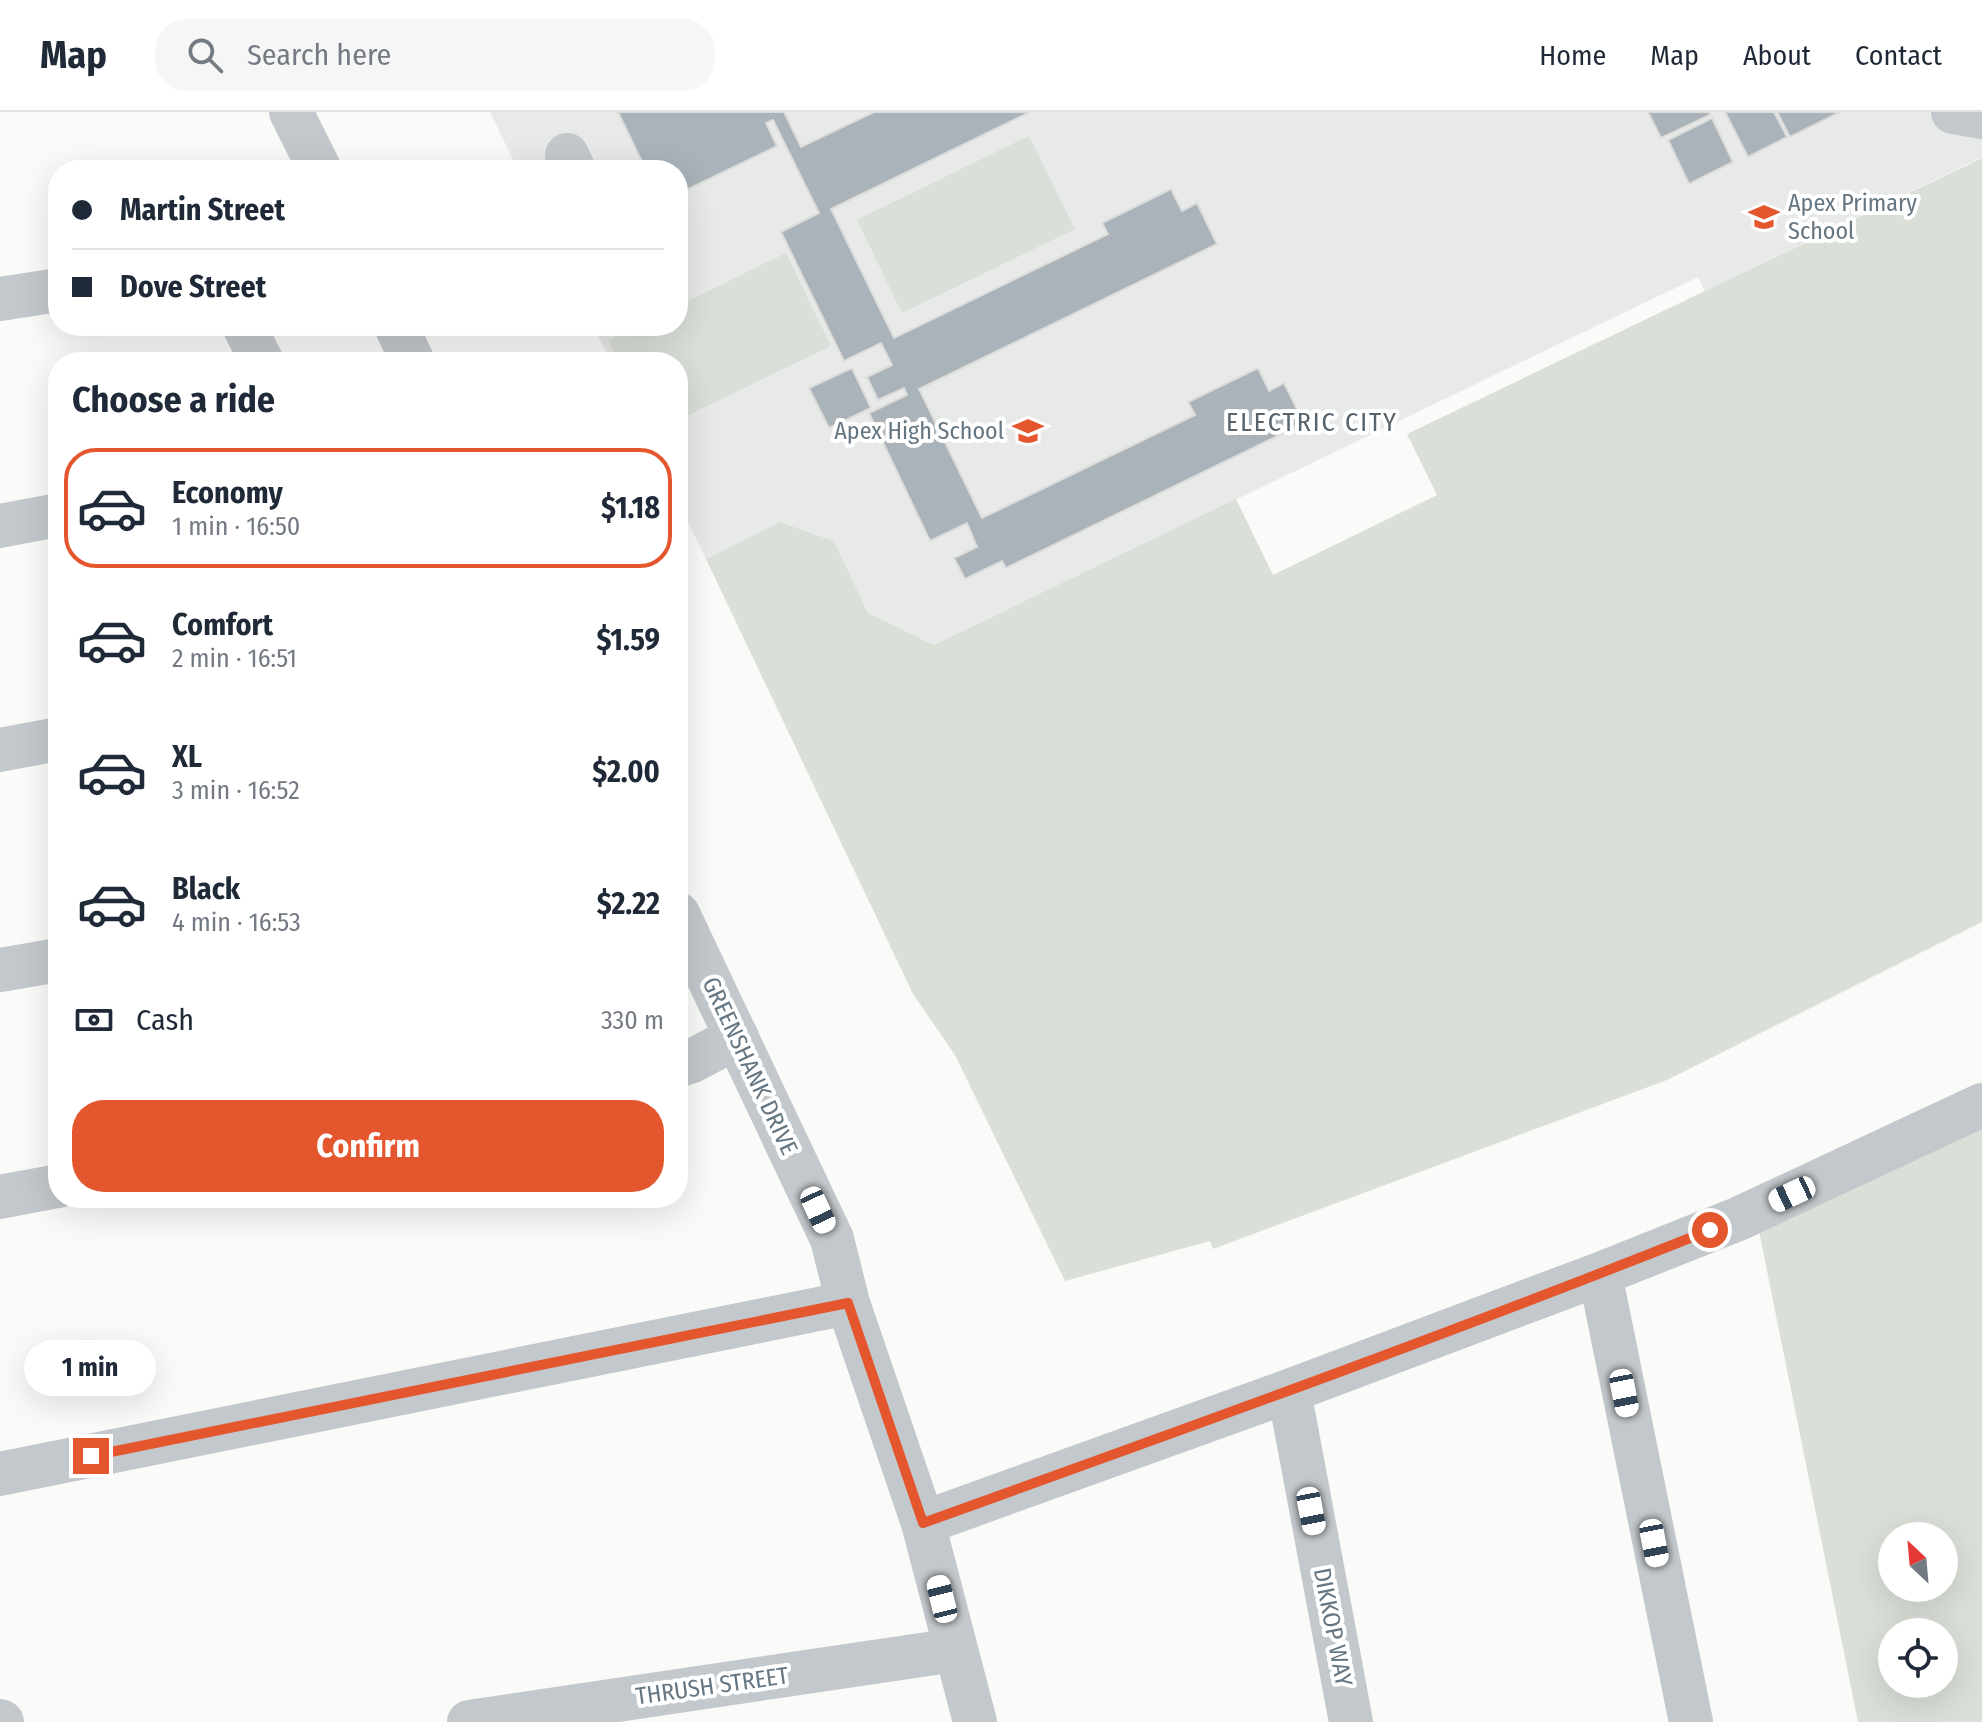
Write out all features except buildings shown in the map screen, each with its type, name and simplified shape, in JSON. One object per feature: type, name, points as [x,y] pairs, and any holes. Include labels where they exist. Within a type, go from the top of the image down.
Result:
[{"type":"street","points":[[291,112],[315,160]]},
{"type":"street","points":[[1953,112],[1982,117]]},
{"type":"street","points":[[0,299],[48,292]]},
{"type":"street","points":[[0,526],[48,517]]},
{"type":"street","points":[[0,750],[48,741]]},
{"type":"street","name":"GREENSHANK DRIVE","points":[[688,935],[832,1239],[848,1303],[923,1523],[975,1722]]},
{"type":"street","points":[[0,970],[48,962]]},
{"type":"street","points":[[688,1062],[737,1037]]},
{"type":"street","points":[[923,1523],[1289,1391],[1600,1274],[1738,1219],[1982,1105]]},
{"type":"street","points":[[0,1197],[48,1188]]},
{"type":"street","points":[[1600,1274],[1691,1722]]},
{"type":"street","points":[[0,1474],[848,1303]]},
{"type":"street","name":"DIKKOP WAY","points":[[1289,1391],[1351,1722]]},
{"type":"street","name":"THRUSH STREET","points":[[469,1722],[955,1650]]},
{"type":"shaded area","name":"Apex High School","points":[[490,112],[1982,112],[1982,157],[1705,291],[1698,277],[934,645],[868,613],[834,541],[780,522],[706,559],[688,522],[688,352],[606,352],[598,336],[688,336],[688,160],[513,160]]},
{"type":"shaded area","points":[[1029,136],[1075,229],[902,313],[857,220]]},
{"type":"shaded area","points":[[1982,158],[1982,922],[1667,1080],[1213,1249],[1210,1241],[1065,1281],[955,1055],[913,994],[706,559],[780,522],[834,541],[868,613],[934,645],[1236,499],[1273,575],[1437,495],[1407,434]]},
{"type":"shaded area","points":[[786,253],[831,346],[688,415],[688,352],[613,352],[608,340],[616,336],[688,336],[688,301]]},
{"type":"shaded area","points":[[1982,1123],[1982,1722],[1858,1722],[1759,1231]]},
{"type":"place","name":"Apex Primary School","points":[[1764,217]]},
{"type":"place","name":"Apex High School","points":[[1028,431]]},
{"type":"district","name":"ELECTRIC CITY","points":[[1312,422]]},
{"type":"route","points":[[91,1456],[848,1303],[923,1523],[1289,1391],[1710,1230]]}]
